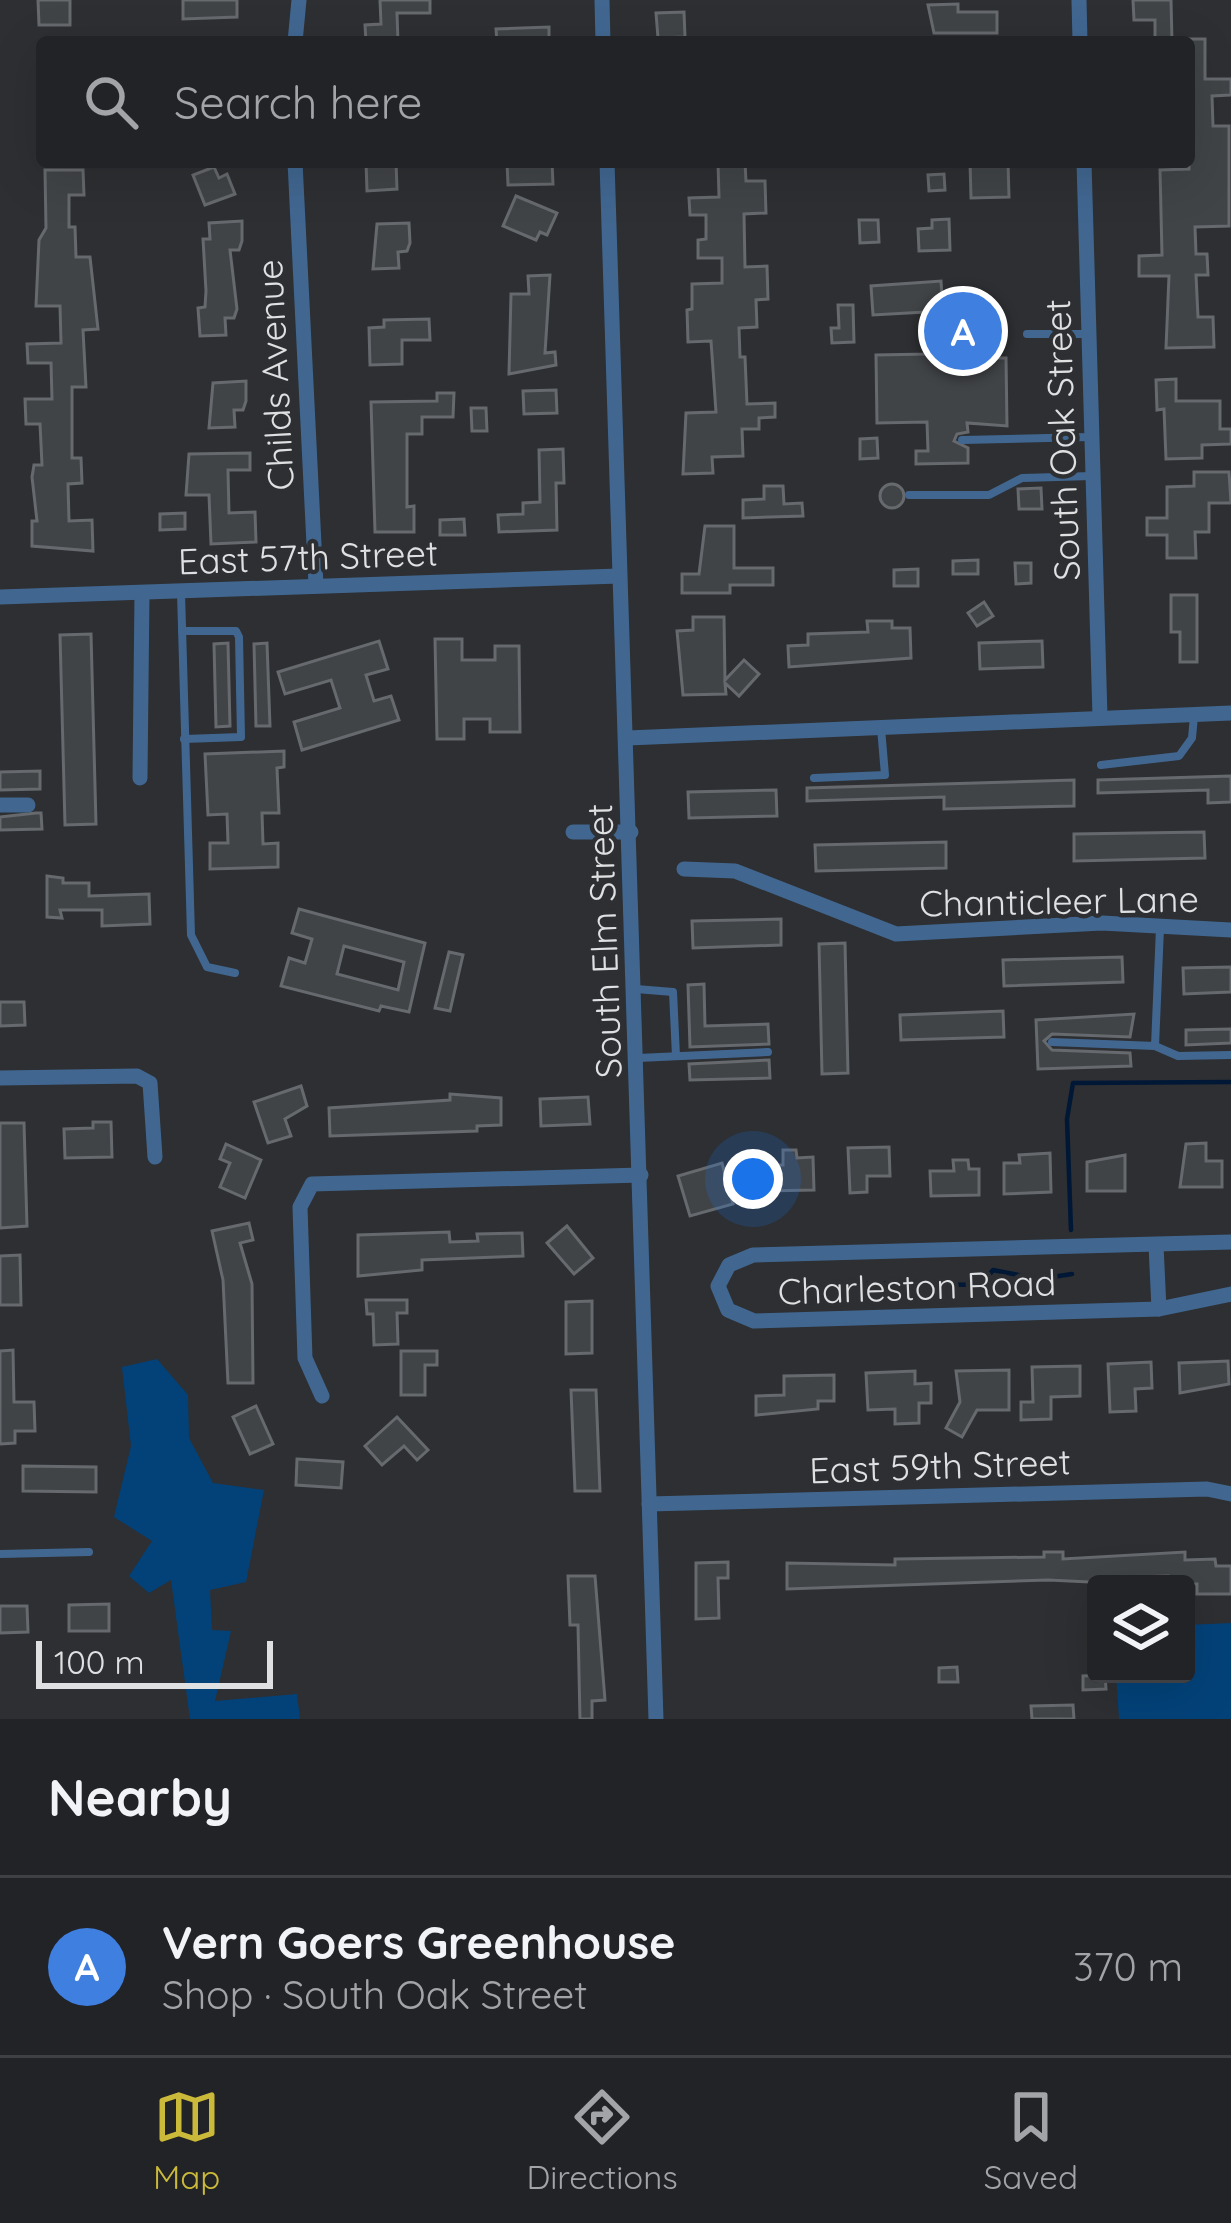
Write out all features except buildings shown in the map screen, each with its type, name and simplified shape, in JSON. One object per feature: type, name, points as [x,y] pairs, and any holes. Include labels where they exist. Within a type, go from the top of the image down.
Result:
[{"type":"street","points":[[296,36],[299,0]]},
{"type":"street","points":[[602,0],[603,36]]},
{"type":"street","points":[[1079,0],[1080,36]]},
{"type":"street","name":"Childs Avenue","points":[[295,168],[316,585]]},
{"type":"street","name":"South Elm Street","points":[[607,168],[656,1719]]},
{"type":"street","name":"South Oak Street","points":[[1084,168],[1100,717]]},
{"type":"street","name":"East 57th Street","points":[[0,597],[619,575]]},
{"type":"street","points":[[140,778],[142,593]]},
{"type":"street","points":[[628,738],[1231,713]]},
{"type":"street","points":[[0,805],[28,805]]},
{"type":"street","points":[[573,832],[631,832]]},
{"type":"street","name":"Chanticleer Lane","points":[[683,869],[735,871],[896,934],[1102,923],[1231,930]]},
{"type":"street","points":[[0,1078],[137,1076],[150,1082],[155,1157]]},
{"type":"street","points":[[322,1396],[305,1358],[299,1207],[312,1184],[641,1175]]},
{"type":"street","name":"Charleston Road","points":[[1231,1242],[753,1255],[729,1265],[718,1286],[728,1310],[754,1322],[1159,1309],[1231,1294]]},
{"type":"street","points":[[1156,1245],[1159,1309]]},
{"type":"street","name":"East 59th Street","points":[[650,1504],[1207,1489],[1231,1494]]},
{"type":"lane","points":[[1027,334],[1089,334]]},
{"type":"lane","points":[[962,440],[1092,437]]},
{"type":"lane","points":[[909,495],[989,495],[1022,478],[1093,476]]},
{"type":"lane","points":[[181,592],[191,935],[207,967],[235,974]]},
{"type":"lane","points":[[182,631],[236,631],[241,737],[184,739]]},
{"type":"lane","points":[[1101,765],[1179,756],[1192,738],[1194,714]]},
{"type":"lane","points":[[814,778],[885,775],[881,726]]},
{"type":"lane","points":[[1155,1046],[1160,926]]},
{"type":"lane","points":[[636,989],[674,992],[676,1056]]},
{"type":"lane","points":[[1052,1042],[1155,1046],[1178,1056],[1231,1054]]},
{"type":"lane","points":[[638,1058],[768,1052]]},
{"type":"lane","points":[[0,1554],[89,1552]]},
{"type":"shaded area","points":[[157,1359],[188,1395],[189,1438],[213,1483],[264,1490],[246,1582],[210,1590],[212,1630],[231,1631],[215,1701],[297,1694],[300,1719],[190,1719],[171,1580],[149,1593],[129,1576],[152,1541],[114,1517],[131,1446],[122,1367]]},
{"type":"shaded area","points":[[1231,1623],[1231,1719],[1119,1719],[1117,1683],[1195,1683],[1195,1625]]},
{"type":"waterway","points":[[1071,1230],[1067,1119],[1073,1083],[1231,1082]]},
{"type":"waterway","points":[[855,1283],[981,1285],[993,1270],[1039,1279],[1072,1274]]},
{"type":"place","name":"Vern Goers Greenhouse","points":[[963,331]]}]
